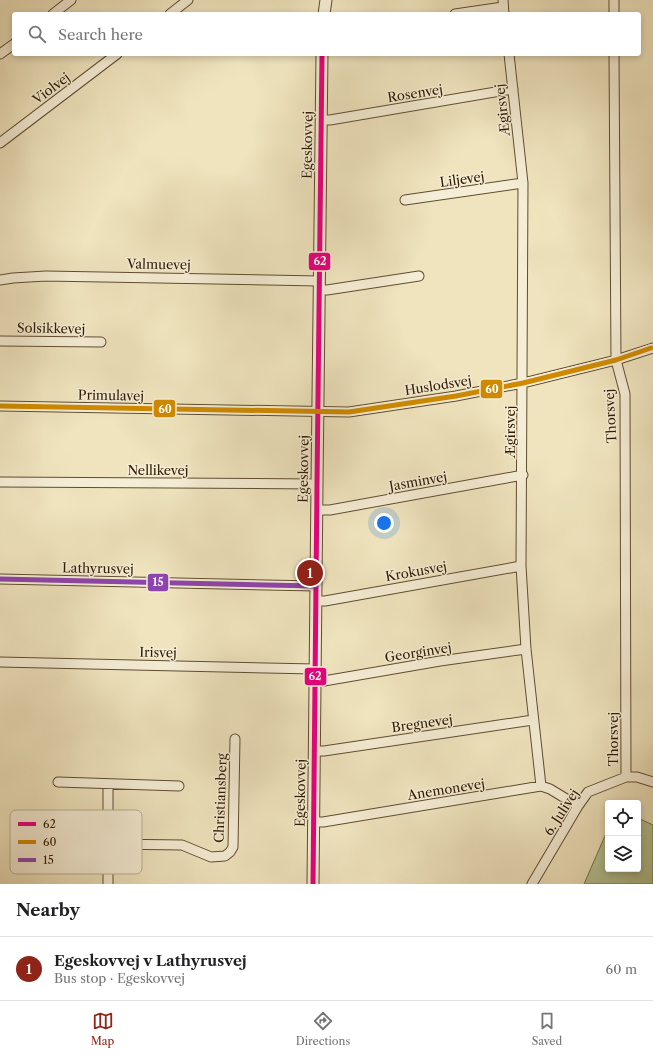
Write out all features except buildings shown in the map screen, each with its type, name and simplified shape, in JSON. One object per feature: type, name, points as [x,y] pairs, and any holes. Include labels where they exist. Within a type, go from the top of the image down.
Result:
[{"type":"street","points":[[56,12],[71,0]]},
{"type":"street","points":[[173,12],[188,0]]},
{"type":"street","points":[[324,12],[326,0]]},
{"type":"street","points":[[614,0],[614,12]]},
{"type":"street","points":[[469,12],[503,7]]},
{"type":"street","points":[[0,54],[12,45]]},
{"type":"street","name":"Violvej","points":[[0,143],[114,56]]},
{"type":"street","name":"Egeskovvej","points":[[314,884],[316,484],[322,56]]},
{"type":"street","name":"Ægirsvej","points":[[509,56],[523,183],[523,475],[521,566],[526,649],[533,720],[542,786]]},
{"type":"street","name":"Thorsvej","points":[[614,56],[616,360],[625,394],[626,777]]},
{"type":"street","name":"Rosenvej","points":[[321,120],[330,120],[513,89]]},
{"type":"street","name":"Liljevej","points":[[405,200],[523,183]]},
{"type":"street","name":"Valmuevej","points":[[0,280],[46,276],[319,285],[327,290],[419,276]]},
{"type":"street","name":"Solsikkevej","points":[[0,341],[101,342]]},
{"type":"street","name":"Huslodsvej","points":[[318,412],[349,412],[456,396],[523,384],[616,360],[653,348]]},
{"type":"street","name":"Primulavej","points":[[0,406],[318,412]]},
{"type":"street","name":"Jasminvej","points":[[317,510],[330,510],[523,475]]},
{"type":"street","name":"Nellikevej","points":[[0,482],[316,484]]},
{"type":"street","name":"Krokusvej","points":[[316,601],[324,601],[521,566]]},
{"type":"street","name":"Lathyrusvej","points":[[0,579],[316,586]]},
{"type":"street","name":"Georginvej","points":[[315,682],[526,649]]},
{"type":"street","name":"Irisvej","points":[[0,662],[315,669]]},
{"type":"street","name":"Bregnevej","points":[[315,751],[324,751],[533,720]]},
{"type":"street","name":"Christiansberg","points":[[142,844],[182,845],[211,857],[225,856],[230,852],[233,847],[235,739]]},
{"type":"street","name":"6. Julivej","points":[[532,884],[578,806],[588,792],[626,777],[637,777],[653,782]]},
{"type":"street","points":[[58,782],[179,786]]},
{"type":"street","points":[[108,784],[108,810]]},
{"type":"street","points":[[542,786],[550,789],[578,806]]},
{"type":"street","name":"Anemonevej","points":[[314,822],[323,822],[542,786]]},
{"type":"green space","points":[[641,819],[653,825],[653,884],[584,884],[605,836],[605,872],[641,872]]},
{"type":"transit line","name":"62","points":[[313,884],[322,56]]},
{"type":"transit line","name":"60","points":[[0,406],[349,412],[456,396],[523,383],[616,360],[651,348]]},
{"type":"transit line","name":"15","points":[[0,579],[316,586]]},
{"type":"place","name":"Egeskovvej v Lathyrusvej","points":[[310,573]]}]
